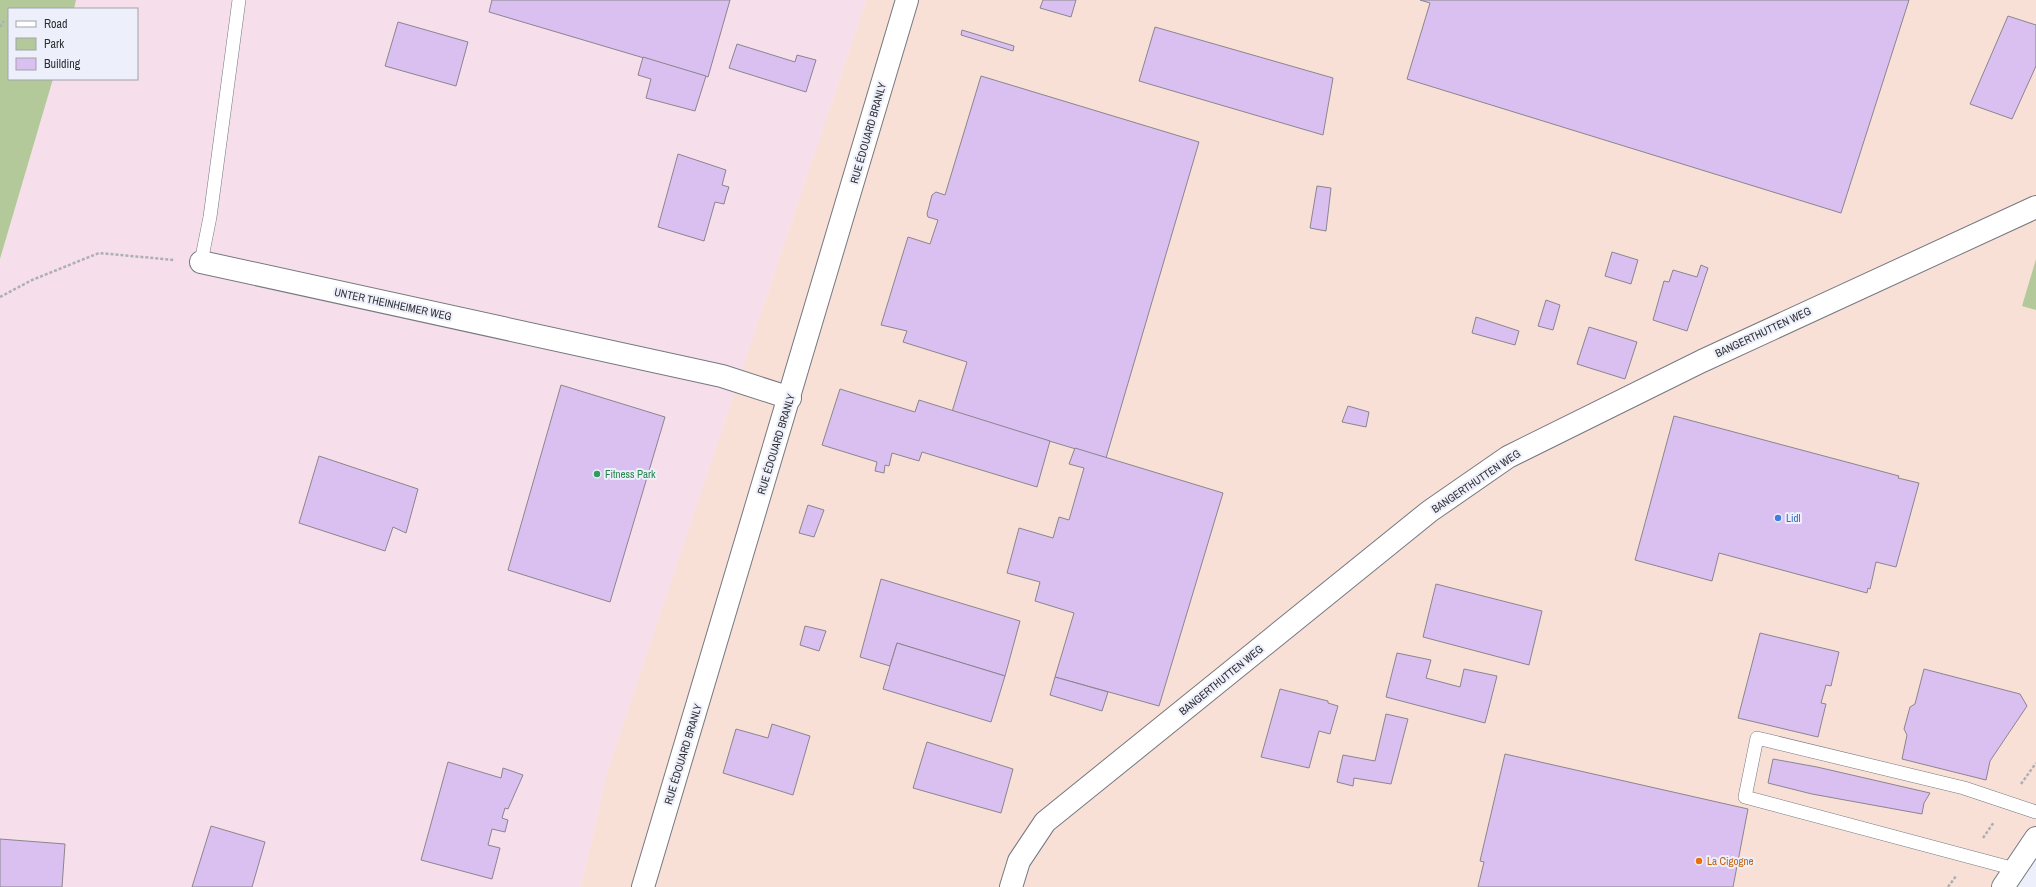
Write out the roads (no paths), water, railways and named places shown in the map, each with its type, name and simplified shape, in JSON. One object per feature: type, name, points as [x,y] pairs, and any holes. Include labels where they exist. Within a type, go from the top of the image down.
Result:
[{"type":"street","name":"RUE ÉDOUARD BRANLY","points":[[643,887],[790,398],[907,0]]},
{"type":"street","name":"BANGERTHUTTEN WEG","points":[[1011,887],[1019,861],[1045,822],[1430,511],[1508,457],[1702,361],[2036,207]]},
{"type":"street","name":"UNTER THEINHEIMER WEG","points":[[201,262],[722,376],[790,398]]},
{"type":"street","points":[[2009,878],[2036,838]]},
{"type":"lane","points":[[201,262],[210,217],[239,0]]},
{"type":"lane","points":[[2009,878],[1969,857],[1745,797],[1757,738],[1964,788],[2036,812]]},
{"type":"place","name":"Fitness Park","points":[[597,474]]},
{"type":"place","name":"Lidl","points":[[1778,518]]},
{"type":"place","name":"La Cigogne","points":[[1699,861]]}]
